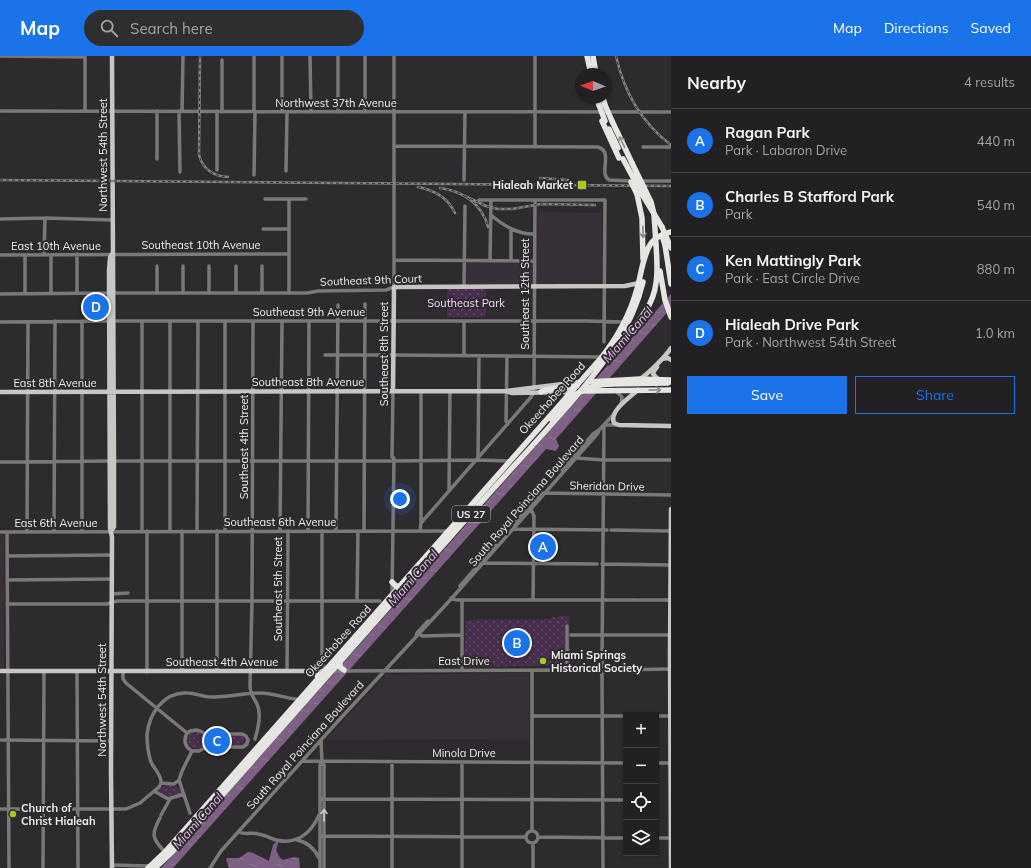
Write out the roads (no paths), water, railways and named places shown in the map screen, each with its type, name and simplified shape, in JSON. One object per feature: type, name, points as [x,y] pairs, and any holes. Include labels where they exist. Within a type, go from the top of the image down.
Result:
[{"type":"highway","points":[[583,56],[586,68]]},
{"type":"highway","points":[[587,56],[590,68]]},
{"type":"highway","points":[[593,56],[595,68]]},
{"type":"highway","points":[[600,105],[604,121],[621,159],[639,194],[657,220],[671,248]]},
{"type":"highway","points":[[600,105],[612,121],[651,202],[654,214],[658,263],[665,300],[671,317]]},
{"type":"highway","points":[[639,194],[643,227],[643,252],[640,277]]},
{"type":"highway","points":[[661,228],[671,284]]},
{"type":"highway","name":"Okeechobee Road","points":[[151,867],[602,357],[624,322],[637,290],[651,243],[661,235],[671,232]]},
{"type":"highway","name":"Okeechobee Road","points":[[151,867],[172,852],[337,667],[388,607],[598,373],[628,322],[638,300],[650,250],[657,242],[671,236]]},
{"type":"highway","points":[[611,353],[648,308],[655,288],[658,263]]},
{"type":"highway","points":[[637,290],[638,300]]},
{"type":"highway","points":[[598,373],[609,381]]},
{"type":"highway","points":[[479,497],[514,461],[568,400],[578,392],[609,381],[658,379],[671,381]]},
{"type":"highway","points":[[541,392],[544,390],[591,381],[668,383],[671,381]]},
{"type":"highway","points":[[571,392],[671,390]]},
{"type":"highway","points":[[561,392],[565,399]]},
{"type":"highway","points":[[392,582],[396,586],[401,586]]},
{"type":"highway","points":[[388,607],[392,596]]},
{"type":"highway","points":[[337,667],[344,670]]},
{"type":"highway","points":[[312,671],[317,674],[318,679]]},
{"type":"highway","points":[[257,756],[259,746]]},
{"type":"main road","name":"Northwest 54th Street","points":[[111,532],[114,527],[114,490],[112,468],[112,299],[110,258],[112,254],[112,56]]},
{"type":"main road","name":"Southeast 9th Court","points":[[394,287],[629,286],[639,283]]},
{"type":"main road","name":"Southeast 9th Court","points":[[629,286],[637,290]]},
{"type":"main road","name":"Southeast 8th Street","points":[[393,391],[394,287]]},
{"type":"main road","name":"Northwest 54th Street","points":[[112,321],[114,341],[112,392]]},
{"type":"main road","points":[[640,379],[661,360],[671,348]]},
{"type":"main road","points":[[658,379],[654,376],[653,372],[661,360],[666,358],[671,360]]},
{"type":"main road","points":[[534,390],[578,384]]},
{"type":"main road","name":"Southeast 8th Avenue","points":[[112,392],[506,391],[512,393],[534,390]]},
{"type":"main road","points":[[534,390],[541,392],[571,392]]},
{"type":"main road","name":"South Royal Poinciana Boulevard","points":[[614,413],[638,390]]},
{"type":"main road","name":"East 8th Avenue","points":[[0,392],[112,392]]},
{"type":"main road","points":[[614,413],[613,421],[619,425],[671,426]]},
{"type":"main road","name":"Northwest 54th Street","points":[[112,461],[110,528],[112,555],[112,866]]},
{"type":"main road","points":[[671,509],[671,868]]},
{"type":"main road","name":"Southeast 4th Avenue","points":[[0,671],[325,671],[337,667]]},
{"type":"street","points":[[0,56],[85,57],[85,111]]},
{"type":"street","points":[[180,172],[182,56]]},
{"type":"street","points":[[254,56],[254,175]]},
{"type":"street","points":[[282,56],[282,112]]},
{"type":"street","points":[[310,56],[310,112]]},
{"type":"street","points":[[338,56],[338,112]]},
{"type":"street","points":[[365,56],[365,112]]},
{"type":"street","name":"Southeast 8th Street","points":[[394,56],[394,287]]},
{"type":"street","points":[[535,56],[535,147]]},
{"type":"street","points":[[222,60],[222,112]]},
{"type":"street","points":[[157,111],[157,159]]},
{"type":"street","points":[[217,111],[217,170]]},
{"type":"street","name":"Northwest 37th Avenue","points":[[0,112],[671,112]]},
{"type":"street","points":[[286,171],[287,112]]},
{"type":"street","points":[[464,180],[465,112]]},
{"type":"street","points":[[394,146],[598,147],[602,148],[605,154],[605,175],[608,180],[671,181]]},
{"type":"street","points":[[642,147],[671,148]]},
{"type":"street","points":[[264,199],[306,199]]},
{"type":"street","points":[[289,199],[289,293]]},
{"type":"street","points":[[479,200],[605,200],[604,342]]},
{"type":"street","points":[[490,260],[491,200]]},
{"type":"street","name":"Southeast 12th Street","points":[[534,390],[535,200]]},
{"type":"street","points":[[464,206],[464,286]]},
{"type":"street","points":[[491,215],[511,230],[534,234]]},
{"type":"street","points":[[0,219],[45,218],[112,220]]},
{"type":"street","points":[[44,255],[45,218]]},
{"type":"street","points":[[263,229],[289,229]]},
{"type":"street","points":[[511,230],[511,260]]},
{"type":"street","points":[[77,254],[77,293]]},
{"type":"street","name":"East 10th Avenue","points":[[0,255],[112,254]]},
{"type":"street","name":"Southeast 10th Avenue","points":[[112,254],[289,254]]},
{"type":"street","points":[[25,255],[25,294]]},
{"type":"street","points":[[51,255],[51,293]]},
{"type":"street","points":[[394,260],[534,261]]},
{"type":"street","points":[[157,266],[157,293]]},
{"type":"street","points":[[183,293],[184,266]]},
{"type":"street","points":[[210,266],[210,293]]},
{"type":"street","points":[[236,266],[236,293]]},
{"type":"street","points":[[262,266],[262,293]]},
{"type":"street","name":"Southeast 9th Court","points":[[0,294],[307,293],[318,290],[386,290],[394,287]]},
{"type":"street","points":[[364,531],[366,391],[365,304]]},
{"type":"street","points":[[336,531],[338,305]]},
{"type":"street","points":[[54,531],[55,321]]},
{"type":"street","points":[[82,321],[82,532]]},
{"type":"street","points":[[142,321],[142,531]]},
{"type":"street","points":[[170,321],[170,531]]},
{"type":"street","points":[[197,531],[198,321]]},
{"type":"street","points":[[225,321],[225,531]]},
{"type":"street","name":"Southeast 4th Street","points":[[251,693],[253,321]]},
{"type":"street","points":[[280,531],[282,321]]},
{"type":"street","points":[[308,531],[310,391],[309,321]]},
{"type":"street","points":[[464,321],[464,356]]},
{"type":"street","name":"Southeast 9th Avenue","points":[[0,322],[624,322]]},
{"type":"street","points":[[27,532],[28,322]]},
{"type":"street","points":[[325,355],[602,357]]},
{"type":"street","points":[[477,460],[479,356]]},
{"type":"street","points":[[506,356],[506,421],[508,424]]},
{"type":"street","points":[[421,523],[532,397],[534,390]]},
{"type":"street","name":"Southeast 8th Street","points":[[392,596],[393,391]]},
{"type":"street","points":[[420,531],[421,391]]},
{"type":"street","points":[[449,490],[450,391]]},
{"type":"street","points":[[615,391],[620,393],[622,397],[620,406]]},
{"type":"street","name":"South Royal Poinciana Boulevard","points":[[451,598],[593,434],[604,425],[614,413]]},
{"type":"street","points":[[603,868],[602,600],[600,564],[607,530],[604,495],[604,425],[619,425]]},
{"type":"street","name":"South Royal Poinciana Boulevard","points":[[210,868],[239,832],[302,761],[418,635],[417,633],[483,563],[532,508],[543,493],[598,433],[599,430]]},
{"type":"street","points":[[576,458],[604,460],[671,460]]},
{"type":"street","points":[[0,462],[510,461]]},
{"type":"street","name":"Sheridan Drive","points":[[543,493],[671,495]]},
{"type":"street","points":[[532,508],[534,516],[533,600]]},
{"type":"street","points":[[513,529],[671,531]]},
{"type":"street","points":[[147,531],[147,672]]},
{"type":"street","points":[[182,531],[182,671]]},
{"type":"street","points":[[217,531],[217,671]]},
{"type":"street","name":"Southeast 5th Street","points":[[287,671],[288,531]]},
{"type":"street","points":[[322,531],[322,659],[325,671]]},
{"type":"street","points":[[358,531],[358,601]]},
{"type":"street","name":"Southeast 6th Avenue","points":[[111,532],[449,531]]},
{"type":"street","name":"East 6th Avenue","points":[[0,532],[111,532]]},
{"type":"street","points":[[7,532],[9,868]]},
{"type":"street","points":[[7,556],[112,555]]},
{"type":"street","points":[[483,563],[671,565]]},
{"type":"street","points":[[7,580],[112,579]]},
{"type":"street","points":[[112,594],[128,593]]},
{"type":"street","points":[[451,598],[462,600],[671,600]]},
{"type":"street","points":[[462,600],[462,670]]},
{"type":"street","points":[[7,604],[112,603],[117,601],[380,601]]},
{"type":"street","points":[[567,626],[567,670]]},
{"type":"street","points":[[418,635],[462,635]]},
{"type":"street","points":[[571,635],[670,635]]},
{"type":"street","points":[[376,670],[390,665]]},
{"type":"street","name":"East Drive","points":[[344,670],[670,669]]},
{"type":"street","points":[[370,670],[375,674],[375,681]]},
{"type":"street","points":[[532,670],[532,831]]},
{"type":"street","points":[[43,868],[44,671]]},
{"type":"street","points":[[77,671],[78,868]]},
{"type":"street","points":[[123,672],[122,678],[124,681],[187,733]]},
{"type":"street","points":[[161,784],[160,777],[151,761],[147,745],[149,726],[157,708],[166,698],[181,693],[192,693],[210,697],[268,693],[288,698],[296,698]]},
{"type":"street","points":[[251,693],[259,709],[255,739],[259,746]]},
{"type":"street","points":[[532,716],[623,716]]},
{"type":"street","points":[[659,716],[670,716]]},
{"type":"street","points":[[187,733],[196,730],[206,734],[242,734],[246,736],[248,740]]},
{"type":"street","points":[[187,733],[185,737],[185,744],[187,748],[192,751],[200,751],[207,747],[243,747],[247,744],[248,740]]},
{"type":"street","points":[[248,740],[255,739]]},
{"type":"street","points":[[0,740],[111,741]]},
{"type":"street","points":[[321,740],[322,762],[324,765],[324,868]]},
{"type":"street","points":[[0,809],[111,810],[133,806],[161,784],[176,784],[192,751]]},
{"type":"street","name":"Minola Drive","points":[[302,761],[623,762]]},
{"type":"street","points":[[320,868],[320,765],[322,762]]},
{"type":"street","points":[[392,762],[392,868]]},
{"type":"street","points":[[462,762],[462,868]]},
{"type":"street","points":[[659,763],[671,763]]},
{"type":"street","points":[[179,780],[190,813]]},
{"type":"street","points":[[172,784],[183,792]]},
{"type":"street","points":[[154,791],[170,799]]},
{"type":"street","points":[[165,852],[157,844],[154,837],[155,829],[170,799],[183,792]]},
{"type":"street","points":[[320,799],[623,800]]},
{"type":"street","points":[[296,840],[309,831],[320,813]]},
{"type":"street","points":[[532,831],[538,834],[539,837]]},
{"type":"street","points":[[526,837],[528,833],[532,831]]},
{"type":"street","points":[[239,832],[243,834],[255,833],[283,841],[302,841],[314,848],[320,859]]},
{"type":"street","points":[[320,836],[526,837]]},
{"type":"street","points":[[526,837],[527,841],[532,843]]},
{"type":"street","points":[[539,837],[623,838]]},
{"type":"street","points":[[532,843],[537,841],[539,837]]},
{"type":"street","points":[[659,838],[671,838]]},
{"type":"street","points":[[532,843],[533,868]]},
{"type":"street","points":[[112,866],[151,867]]},
{"type":"water","points":[[671,294],[671,308],[556,439],[559,446],[556,451],[546,449],[173,868],[161,868]]},
{"type":"water","points":[[277,841],[278,843],[276,850],[280,858],[283,860],[294,857],[299,858],[300,868],[229,868],[226,859],[239,858],[248,852],[269,861],[273,845]]},
{"type":"railway","points":[[200,56],[199,155],[203,165],[209,171],[213,174],[228,177]]},
{"type":"railway","points":[[616,56],[624,82],[636,106],[651,127],[671,145]]},
{"type":"railway","points":[[540,178],[568,180]]},
{"type":"railway","points":[[0,180],[671,186]]},
{"type":"railway","points":[[418,187],[430,190],[440,196],[449,203],[455,213]]},
{"type":"railway","points":[[440,188],[456,192],[470,200],[481,212],[488,227]]},
{"type":"railway","points":[[465,196],[486,206],[498,209],[512,209],[541,204],[595,205]]},
{"type":"place","name":"Hialeah Market","points":[[582,185]]},
{"type":"place","name":"Hialeah Drive Park","points":[[96,307]]},
{"type":"place","name":"Ragan Park","points":[[543,547]]},
{"type":"place","name":"Charles B Stafford Park","points":[[517,643]]},
{"type":"place","name":"Miami Springs Historical Society","points":[[543,661]]},
{"type":"place","name":"Ken Mattingly Park","points":[[217,741]]},
{"type":"place","name":"Church of Christ Hialeah","points":[[13,814]]},
{"type":"park label","name":"Southeast Park","points":[[466,303]]},
{"type":"water label","name":"Miami Canal","points":[[628,335]]},
{"type":"water label","name":"Miami Canal","points":[[413,578]]},
{"type":"water label","name":"Miami Canal","points":[[198,821]]}]
